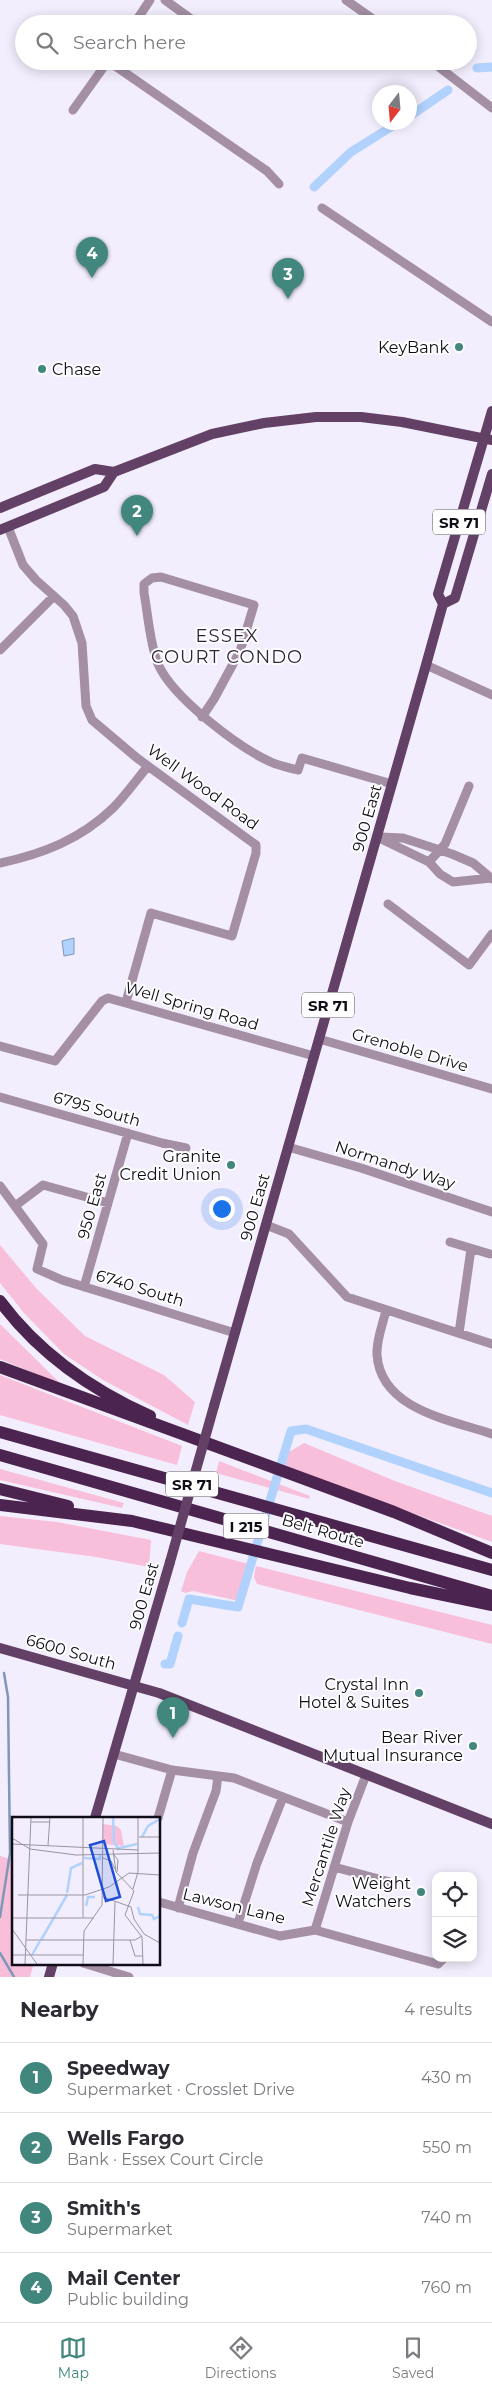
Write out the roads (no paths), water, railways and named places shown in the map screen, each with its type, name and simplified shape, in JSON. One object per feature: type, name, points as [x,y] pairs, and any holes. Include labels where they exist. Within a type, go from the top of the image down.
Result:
[{"type":"highway","points":[[0,1300],[13,1318],[72,1373],[121,1402],[241,1457]]},
{"type":"highway","points":[[0,1367],[394,1512],[492,1553]]},
{"type":"highway","name":"Belt Route","points":[[0,1432],[492,1570]]},
{"type":"highway","name":"Belt Route","points":[[0,1455],[492,1596]]},
{"type":"highway","points":[[0,1489],[410,1588],[492,1605]]},
{"type":"highway","points":[[0,1505],[132,1521]]},
{"type":"main road","name":"900 East","points":[[95,1817],[426,665],[443,604],[438,594],[488,439],[492,411]]},
{"type":"main road","points":[[0,508],[95,469],[114,472],[212,434],[264,423],[337,416],[382,419],[488,439]]},
{"type":"main road","points":[[4,529],[104,486],[114,472]]},
{"type":"main road","name":"900 East","points":[[443,604],[455,598],[492,474]]},
{"type":"main road","name":"6600 South","points":[[0,1648],[159,1693],[492,1824]]},
{"type":"main road","points":[[49,1977],[53,1964]]},
{"type":"street","points":[[140,15],[150,0]]},
{"type":"street","points":[[165,0],[186,15]]},
{"type":"street","points":[[346,0],[367,15]]},
{"type":"street","points":[[74,110],[102,70]]},
{"type":"street","points":[[121,70],[268,171],[279,184]]},
{"type":"street","points":[[443,70],[492,108]]},
{"type":"street","points":[[322,208],[492,322]]},
{"type":"street","name":"Well Wood Road","points":[[4,529],[23,565],[73,616],[78,630],[85,665],[86,706],[92,720],[148,766],[251,840],[257,849],[232,936],[151,913],[126,1002]]},
{"type":"street","points":[[202,717],[240,651],[254,605],[161,577],[152,578],[144,584],[144,593],[158,664],[192,708],[202,717],[260,756],[274,763],[298,770],[302,758],[392,784]]},
{"type":"street","points":[[0,650],[54,596]]},
{"type":"street","points":[[426,665],[492,695]]},
{"type":"street","points":[[0,863],[46,852],[91,827],[114,807],[148,766]]},
{"type":"street","points":[[429,862],[441,851],[469,786]]},
{"type":"street","points":[[377,837],[403,838],[441,851],[473,863],[491,879]]},
{"type":"street","points":[[377,837],[429,862],[440,874],[453,882],[491,879]]},
{"type":"street","points":[[388,904],[469,965],[492,934]]},
{"type":"street","name":"Well Spring Road","points":[[0,1046],[55,1061],[102,1001],[108,998],[314,1056]]},
{"type":"street","name":"Grenoble Drive","points":[[319,1039],[492,1090]]},
{"type":"street","name":"6795 South","points":[[0,1097],[186,1148]]},
{"type":"street","name":"950 East","points":[[84,1287],[128,1133]]},
{"type":"street","name":"Normandy Way","points":[[288,1147],[360,1168],[492,1212]]},
{"type":"street","points":[[0,1186],[15,1206],[39,1186],[44,1185],[108,1203]]},
{"type":"street","name":"6740 South","points":[[15,1206],[43,1244],[37,1269],[84,1287],[235,1333]]},
{"type":"street","points":[[266,1225],[283,1231],[294,1239],[347,1297],[492,1344]]},
{"type":"street","points":[[450,1242],[490,1254]]},
{"type":"street","points":[[459,1333],[471,1248]]},
{"type":"street","points":[[386,1310],[377,1354],[384,1379],[393,1391],[404,1401],[419,1409],[492,1434]]},
{"type":"street","points":[[114,1754],[172,1770],[234,1778],[348,1822]]},
{"type":"street","points":[[158,1817],[172,1770]]},
{"type":"street","name":"Mercantile Way","points":[[315,1930],[348,1822],[366,1775]]},
{"type":"street","points":[[178,1908],[193,1853],[216,1791],[218,1776]]},
{"type":"street","points":[[238,1923],[257,1863],[283,1796]]},
{"type":"street","points":[[334,1866],[390,1882]]},
{"type":"street","name":"Lawson Lane","points":[[160,1902],[280,1936],[315,1930],[438,1964],[440,1962]]},
{"type":"street","points":[[87,1964],[129,1977]]},
{"type":"water","points":[[74,938],[74,954],[64,956],[62,941]]},
{"type":"waterway","points":[[477,68],[492,67]]},
{"type":"waterway","points":[[417,111],[448,90]]},
{"type":"waterway","points":[[314,187],[351,152],[386,130]]},
{"type":"waterway","points":[[182,1623],[189,1599],[238,1607],[291,1431],[306,1429],[492,1493]]},
{"type":"waterway","points":[[165,1664],[170,1664],[178,1636]]},
{"type":"waterway","points":[[0,1917],[10,1853],[8,1697],[4,1673]]},
{"type":"waterway","points":[[0,1953],[14,1977]]},
{"type":"place","name":"Mail Center","points":[[92,278]]},
{"type":"place","name":"Smith's","points":[[288,299]]},
{"type":"place","name":"KeyBank","points":[[459,347]]},
{"type":"place","name":"Chase","points":[[42,369]]},
{"type":"place","name":"Wells Fargo","points":[[137,536]]},
{"type":"place","name":"Granite Credit Union","points":[[231,1165]]},
{"type":"place","name":"Crystal Inn Hotel & Suites","points":[[419,1693]]},
{"type":"place","name":"Speedway","points":[[173,1738]]},
{"type":"place","name":"Bear River Mutual Insurance","points":[[473,1746]]},
{"type":"place","name":"Weight Watchers","points":[[421,1892]]},
{"type":"district","name":"ESSEX COURT CONDO","points":[[227,646]]}]
